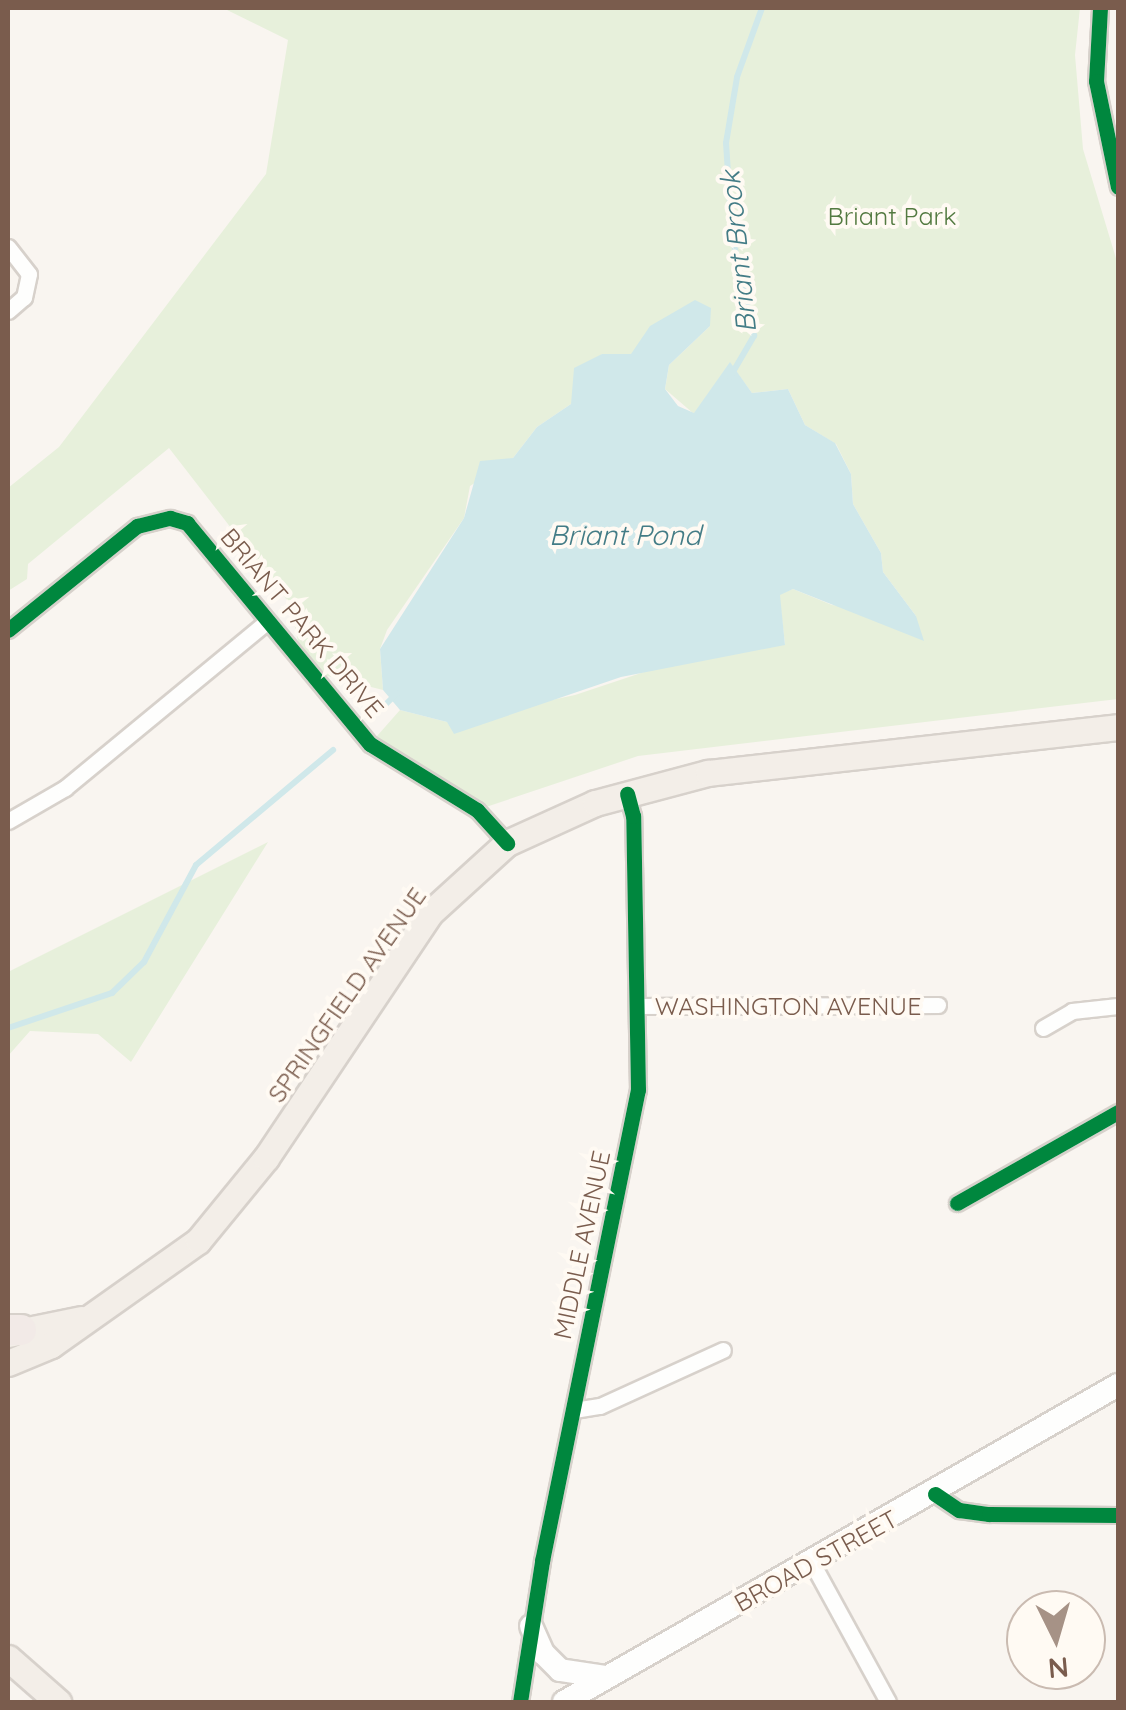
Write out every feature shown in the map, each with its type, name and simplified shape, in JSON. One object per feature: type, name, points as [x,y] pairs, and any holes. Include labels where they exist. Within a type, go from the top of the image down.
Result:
[{"type":"main road","name":"SPRINGFIELD AVENUE","points":[[8,1363],[52,1344],[84,1318],[142,1286],[198,1241],[266,1158],[430,913],[507,844],[628,794],[708,773],[1118,728]]},
{"type":"main road","name":"SPRINGFIELD AVENUE","points":[[12,1331],[84,1318]]},
{"type":"main road","name":"BROAD STREET","points":[[564,1702],[935,1494],[1118,1385]]},
{"type":"main road","points":[[531,1626],[560,1670],[609,1677]]},
{"type":"main road","points":[[8,1658],[58,1702]]},
{"type":"street","points":[[1100,8],[1096,81],[1118,187]]},
{"type":"street","points":[[8,247],[29,274],[24,297],[8,311]]},
{"type":"street","name":"BRIANT PARK DRIVE","points":[[8,630],[138,526],[170,518],[187,523],[264,624],[370,744],[477,810],[507,844]]},
{"type":"street","name":"BRIANT PARK DRIVE","points":[[8,821],[66,788],[264,624]]},
{"type":"street","name":"MIDDLE AVENUE","points":[[520,1702],[531,1626],[635,1111],[638,1006],[628,794]]},
{"type":"street","name":"WASHINGTON AVENUE","points":[[638,1006],[938,1005]]},
{"type":"street","points":[[1043,1028],[1072,1011],[1118,1006]]},
{"type":"street","points":[[956,1203],[1118,1112]]},
{"type":"street","points":[[574,1410],[600,1406],[723,1350]]},
{"type":"street","points":[[935,1494],[959,1510],[989,1514],[1118,1515]]},
{"type":"street","points":[[812,1563],[888,1702]]},
{"type":"green space","name":"Briant Park","points":[[223,8],[1080,8],[1075,55],[1083,149],[1118,265],[1118,699],[638,756],[477,810],[370,744],[400,710],[447,722],[575,695],[659,667],[785,644],[779,594],[793,589],[832,605],[916,616],[883,572],[881,553],[853,504],[851,474],[836,444],[805,425],[788,389],[752,393],[730,363],[694,414],[665,389],[669,365],[710,326],[632,354],[602,354],[571,404],[537,427],[513,458],[470,486],[464,518],[387,630],[380,649],[383,690],[304,670],[290,604],[169,448],[28,564],[27,579],[8,591],[8,488],[59,447],[266,174],[288,40]]},
{"type":"green space","points":[[268,842],[131,1062],[98,1034],[30,1031],[8,1056],[8,972]]},
{"type":"water","name":"Briant Pond","points":[[695,300],[711,308],[710,326],[669,365],[665,389],[678,406],[694,413],[730,362],[752,393],[788,389],[805,425],[835,443],[851,474],[853,504],[881,553],[883,572],[916,616],[924,641],[793,589],[780,595],[785,645],[621,677],[454,734],[447,722],[400,710],[383,690],[380,649],[464,518],[480,461],[513,458],[537,427],[571,404],[574,368],[602,354],[631,354],[650,326]]},
{"type":"waterway","name":"Briant Brook","points":[[730,377],[754,336],[732,235],[726,143],[737,77],[762,8]]},
{"type":"waterway","name":"Briant Brook","points":[[384,706],[397,693]]},
{"type":"waterway","name":"Briant Brook","points":[[8,1028],[112,993],[144,962],[196,865],[333,750]]},
{"type":"cycle path","points":[[1100,8],[1096,81],[1118,187]]},
{"type":"cycle path","points":[[8,630],[137,526],[170,518],[187,523],[370,744],[477,810],[507,843]]},
{"type":"cycle path","points":[[520,1702],[542,1561],[638,1090],[633,816],[627,794]]},
{"type":"cycle path","points":[[957,1203],[1118,1112]]},
{"type":"cycle path","points":[[935,1494],[959,1510],[989,1514],[1118,1515]]}]
